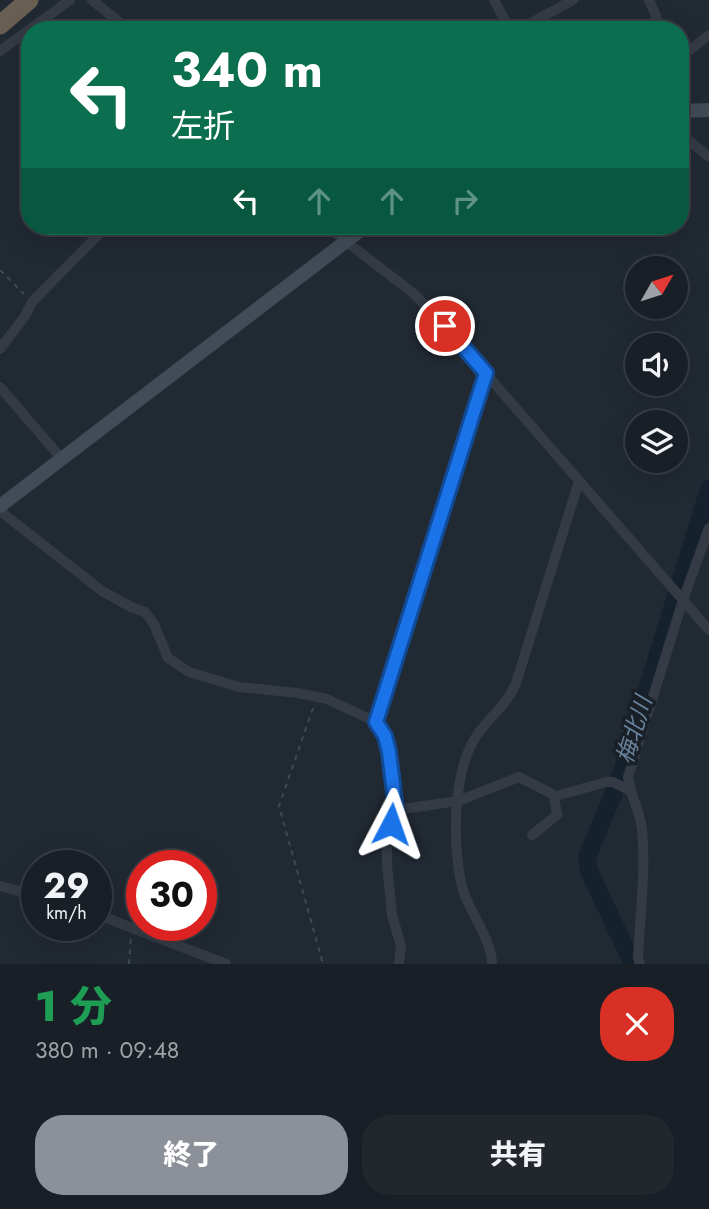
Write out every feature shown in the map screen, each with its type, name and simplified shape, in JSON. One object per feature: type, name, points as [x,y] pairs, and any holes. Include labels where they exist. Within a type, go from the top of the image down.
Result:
[{"type":"highway","points":[[0,14],[16,0]]},
{"type":"highway","points":[[0,25],[29,0]]},
{"type":"street","points":[[40,21],[70,0]]},
{"type":"street","points":[[92,0],[119,21]]},
{"type":"street","points":[[494,0],[505,21]]},
{"type":"street","points":[[534,21],[573,0]]},
{"type":"street","points":[[649,0],[658,21]]},
{"type":"street","points":[[0,51],[21,34]]},
{"type":"street","points":[[689,51],[709,35]]},
{"type":"street","points":[[689,111],[709,110]]},
{"type":"street","points":[[689,141],[709,158]]},
{"type":"street","points":[[0,349],[32,302],[98,235]]},
{"type":"street","points":[[338,235],[413,293],[709,630]]},
{"type":"street","points":[[354,235],[0,509],[102,591],[145,612],[154,624],[168,658],[189,672],[239,687],[317,697],[347,707],[376,722],[385,736],[389,752],[396,810],[387,841],[387,864],[392,915],[401,946],[399,964]]},
{"type":"street","points":[[376,722],[486,373]]},
{"type":"street","points":[[0,387],[62,459]]},
{"type":"street","points":[[492,964],[485,938],[462,885],[456,815],[458,801],[470,748],[478,734],[510,697],[516,683],[579,481]]},
{"type":"street","points":[[640,964],[642,825],[627,788],[628,776],[683,600],[708,532]]},
{"type":"street","points":[[396,810],[458,801],[519,777],[554,796],[613,782],[627,788]]},
{"type":"street","points":[[532,835],[557,815],[554,796]]},
{"type":"street","points":[[0,886],[21,892]]},
{"type":"street","points":[[167,941],[226,964]]},
{"type":"path","points":[[0,270],[32,302]]},
{"type":"path","points":[[317,697],[279,806],[323,964]]},
{"type":"path","points":[[129,964],[132,941]]},
{"type":"waterway","name":"梅北川","points":[[633,964],[589,871],[587,857],[620,778],[709,489]]},
{"type":"route","points":[[391,824],[396,810],[389,752],[385,736],[376,722],[486,373],[445,326]]}]
